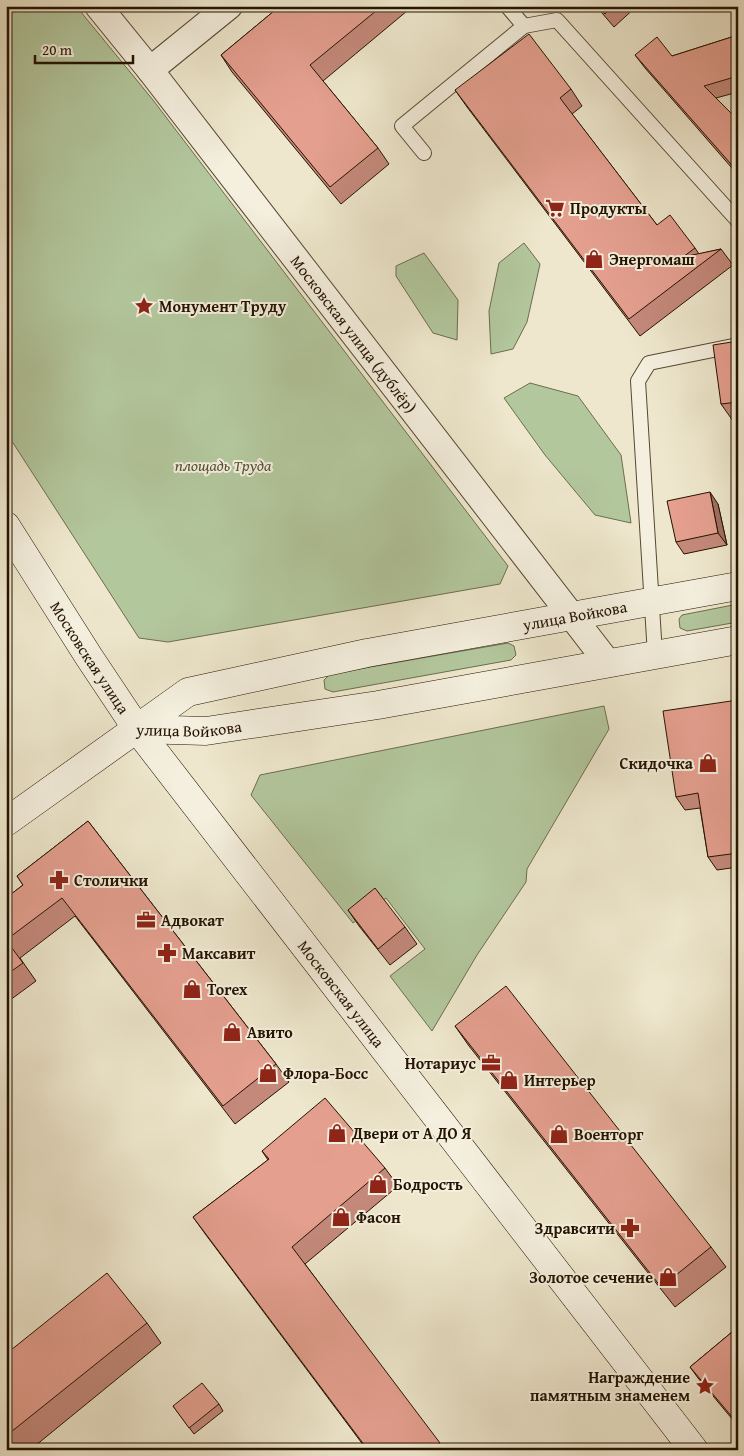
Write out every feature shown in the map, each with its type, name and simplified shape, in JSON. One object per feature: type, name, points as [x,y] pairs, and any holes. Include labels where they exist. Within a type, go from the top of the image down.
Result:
[{"type":"main road","name":"Московская улица","points":[[6,526],[88,657],[137,729],[694,1450]]},
{"type":"main road","name":"улица Войкова","points":[[137,729],[188,692],[367,653],[738,586]]},
{"type":"main road","name":"улица Войкова","points":[[137,729],[206,731],[378,704],[738,640]]},
{"type":"main road","points":[[6,822],[137,729]]},
{"type":"street","name":"Московская улица (дублёр)","points":[[98,6],[150,70],[608,663]]},
{"type":"street","points":[[150,70],[229,6]]},
{"type":"lane","points":[[507,6],[524,26]]},
{"type":"lane","points":[[424,152],[402,126],[524,26],[557,20],[738,221]]},
{"type":"lane","points":[[655,655],[638,380],[649,363],[738,345]]},
{"type":"green space","name":"площадь Труда","points":[[6,6],[76,6],[153,100],[508,566],[500,584],[168,642],[139,638],[6,432]]},
{"type":"green space","points":[[524,243],[540,264],[527,322],[513,349],[491,354],[489,311],[499,263]]},
{"type":"green space","points":[[424,253],[458,300],[457,340],[433,333],[396,276],[396,266]]},
{"type":"green space","points":[[530,383],[578,396],[621,455],[631,523],[595,515],[545,455],[504,398]]},
{"type":"green space","points":[[738,604],[738,622],[687,631],[680,628],[679,619],[682,615]]},
{"type":"green space","points":[[508,643],[514,646],[516,655],[511,660],[333,692],[325,689],[324,680],[330,674]]},
{"type":"green space","points":[[604,706],[609,729],[527,869],[526,882],[477,955],[432,1031],[390,976],[425,949],[386,898],[353,923],[251,795],[260,775]]},
{"type":"building","points":[[280,6],[382,6],[310,65],[378,148],[330,187],[221,55]]},
{"type":"building","points":[[598,6],[613,6],[605,14]]},
{"type":"building","points":[[529,34],[571,89],[560,98],[657,225],[670,215],[695,248],[683,257],[721,249],[629,319],[455,90]]},
{"type":"building","points":[[738,35],[738,76],[704,86],[738,120],[738,172],[635,55],[657,37],[672,56]]},
{"type":"building","points":[[738,341],[738,402],[721,404],[713,345]]},
{"type":"building","points":[[710,492],[718,533],[676,542],[667,501]]},
{"type":"building","name":"Скидочка","points":[[738,700],[738,853],[708,857],[698,793],[676,797],[663,711]]},
{"type":"building","points":[[88,821],[276,1064],[223,1106],[62,898],[6,940],[6,898],[23,885],[17,876]]},
{"type":"building","points":[[375,888],[405,927],[378,949],[348,910]]},
{"type":"building","points":[[6,940],[23,963],[6,975]]},
{"type":"building","points":[[506,986],[711,1247],[661,1287],[455,1026]]},
{"type":"building","points":[[325,1098],[385,1168],[292,1247],[440,1443],[430,1450],[368,1450],[193,1217],[269,1159],[262,1151]]},
{"type":"building","points":[[107,1273],[147,1323],[6,1436],[6,1354]]},
{"type":"building","points":[[738,1327],[738,1424],[690,1367]]},
{"type":"building","points":[[202,1383],[219,1404],[189,1428],[173,1406]]},
{"type":"place","name":"Продукты","points":[[555,208]]},
{"type":"place","name":"Энергомаш","points":[[594,259]]},
{"type":"place","name":"Монумент Труду","points":[[144,306]]},
{"type":"place","name":"Скидочка","points":[[708,763]]},
{"type":"place","name":"Столички","points":[[59,880]]},
{"type":"place","name":"Адвокат","points":[[146,920]]},
{"type":"place","name":"Максавит","points":[[167,953]]},
{"type":"place","name":"Torex","points":[[192,989]]},
{"type":"place","name":"Авито","points":[[232,1032]]},
{"type":"place","name":"Нотариус","points":[[491,1063]]},
{"type":"place","name":"Флора-Босс","points":[[268,1073]]},
{"type":"place","name":"Интерьер","points":[[509,1080]]},
{"type":"place","name":"Двери от А ДО Я","points":[[337,1133]]},
{"type":"place","name":"Военторг","points":[[559,1134]]},
{"type":"place","name":"Бодрость","points":[[378,1184]]},
{"type":"place","name":"Фасон","points":[[341,1217]]},
{"type":"place","name":"Здравсити","points":[[630,1228]]},
{"type":"place","name":"Золотое сечение","points":[[668,1277]]},
{"type":"place","name":"Награждение памятным знаменем","points":[[705,1386]]}]
